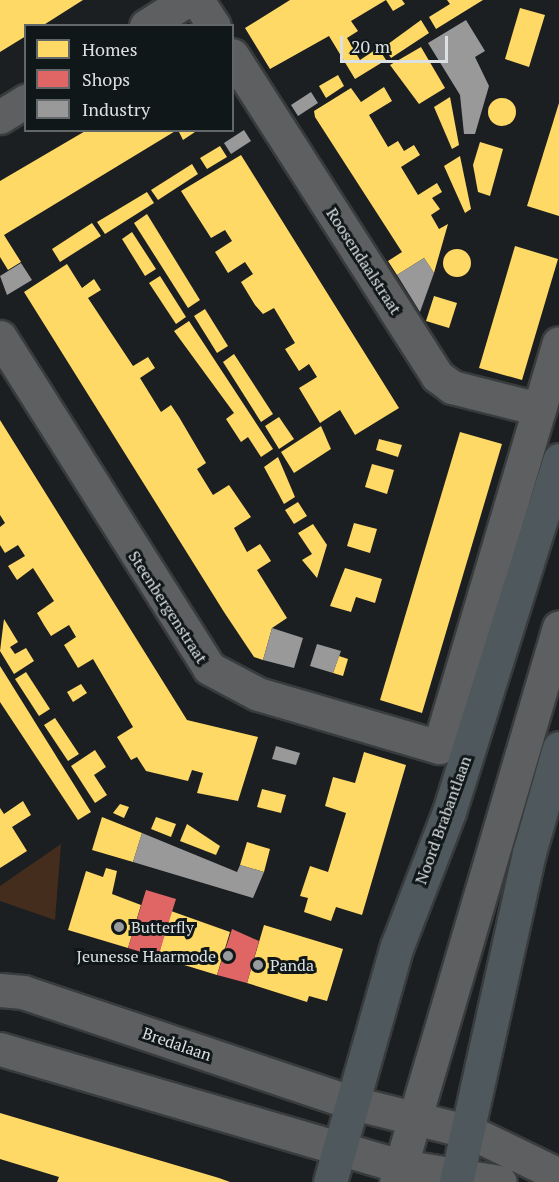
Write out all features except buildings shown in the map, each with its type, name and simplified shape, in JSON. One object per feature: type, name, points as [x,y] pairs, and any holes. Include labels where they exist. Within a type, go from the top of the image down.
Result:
[{"type":"main road","name":"Noord Brabantlaan","points":[[330,1182],[397,946],[449,812],[559,460]]},
{"type":"main road","points":[[457,1178],[470,1132],[529,853],[559,748]]},
{"type":"street","points":[[149,24],[187,0]]},
{"type":"street","points":[[197,0],[213,24]]},
{"type":"street","name":"Roosendaalstraat","points":[[234,58],[437,376],[452,387],[539,409]]},
{"type":"street","points":[[0,117],[24,102]]},
{"type":"street","name":"Steenbergenstraat","points":[[0,337],[208,668],[258,694],[439,747]]},
{"type":"street","name":"Noord Brabantlaan","points":[[439,747],[559,343]]},
{"type":"street","points":[[398,1174],[559,627]]},
{"type":"street","name":"Bredalaan","points":[[0,990],[22,992],[353,1103],[414,1116],[470,1132],[559,1174]]},
{"type":"street","points":[[0,1049],[338,1150],[398,1174],[500,1182]]},
{"type":"shaded area","points":[[61,844],[55,920],[0,901],[0,886]]},
{"type":"place","name":"Butterfly","points":[[119,927]]},
{"type":"place","name":"Jeunesse Haarmode","points":[[228,956]]},
{"type":"place","name":"Panda","points":[[258,965]]}]
